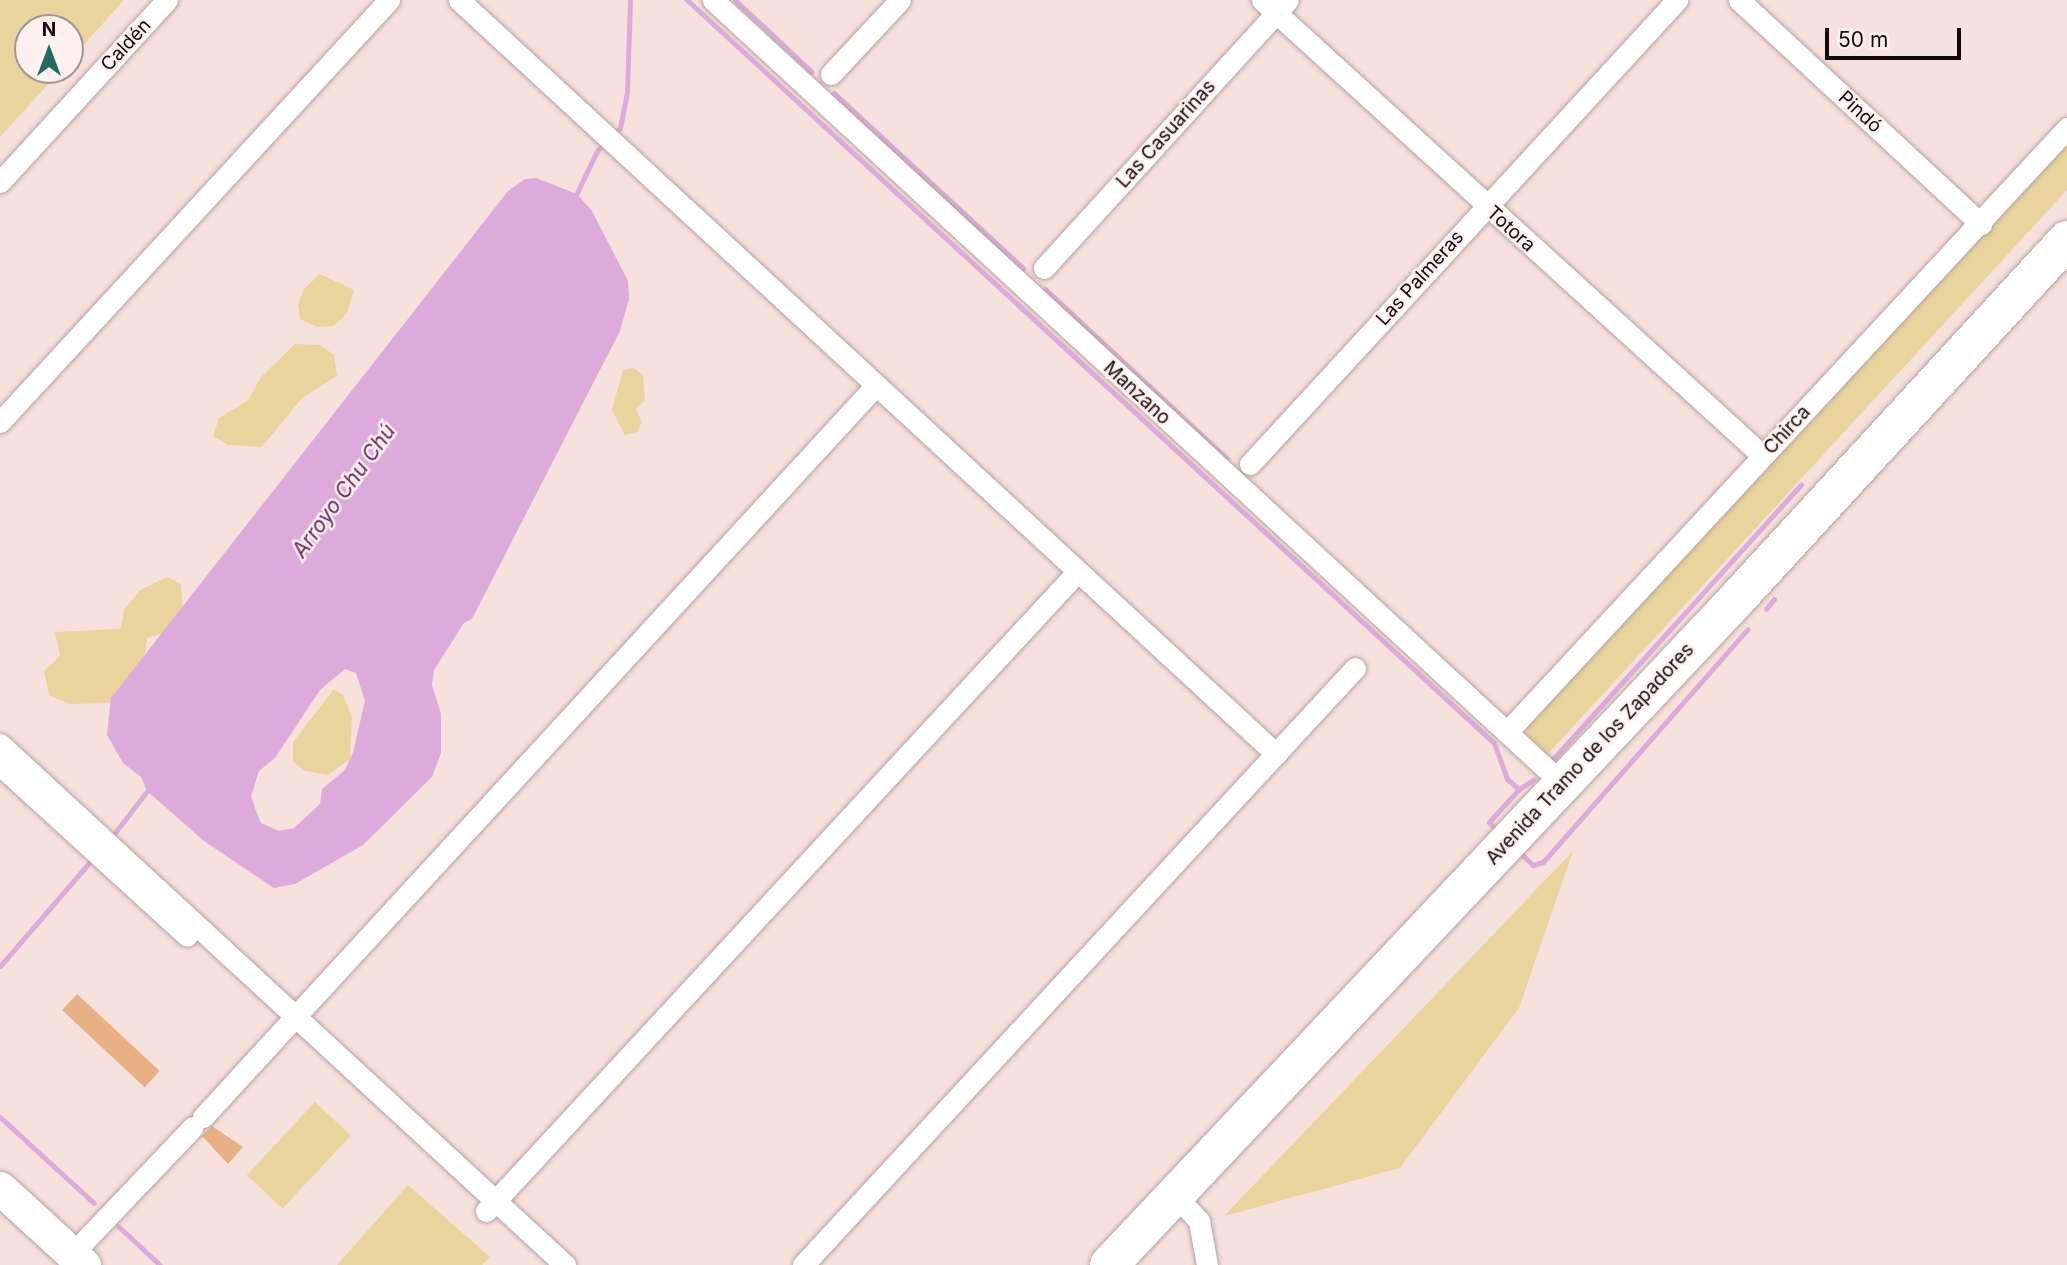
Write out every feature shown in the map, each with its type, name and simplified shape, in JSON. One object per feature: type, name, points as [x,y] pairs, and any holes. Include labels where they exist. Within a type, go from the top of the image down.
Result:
[{"type":"highway","name":"Avenida Tramo de los Zapadores","points":[[1110,1265],[1563,784],[2067,240]]},
{"type":"main road","points":[[0,1188],[78,1260]]},
{"type":"street","name":"Caldén","points":[[0,182],[167,0]]},
{"type":"street","points":[[0,422],[388,0]]},
{"type":"street","points":[[459,0],[1276,754]]},
{"type":"street","name":"Manzano","points":[[713,0],[1563,784]]},
{"type":"street","points":[[831,74],[900,0]]},
{"type":"street","name":"Las Palmeras","points":[[1250,464],[1677,0]]},
{"type":"street","name":"Pindó","points":[[1739,0],[1981,225]]},
{"type":"street","name":"Totora","points":[[1275,4],[1486,206],[1763,456]]},
{"type":"street","name":"Las Casuarinas","points":[[1044,268],[1275,4]]},
{"type":"street","name":"Chirca","points":[[1507,732],[1981,225],[2067,128]]},
{"type":"street","points":[[78,1260],[198,1122],[876,385]]},
{"type":"street","points":[[491,1205],[1077,572]]},
{"type":"street","points":[[803,1265],[1355,668]]},
{"type":"street","points":[[0,744],[102,848],[491,1205],[565,1265]]},
{"type":"street","points":[[0,765],[102,848]]},
{"type":"street","points":[[1174,1194],[1199,1222],[1207,1265]]},
{"type":"street","points":[[491,1205],[544,1265]]},
{"type":"shaded area","points":[[0,0],[124,0],[84,44],[84,14],[14,14],[14,84],[48,84],[0,137]]},
{"type":"shaded area","points":[[2067,144],[2067,190],[1544,758],[1526,741],[1528,724]]},
{"type":"shaded area","points":[[320,274],[354,290],[347,313],[334,326],[317,327],[300,319],[298,304],[304,289]]},
{"type":"shaded area","points":[[295,344],[320,345],[334,355],[337,376],[302,398],[262,447],[228,445],[213,436],[219,418],[248,400],[261,377]]},
{"type":"shaded area","points":[[634,368],[643,375],[645,400],[636,409],[642,422],[637,432],[625,435],[612,410],[623,370]]},
{"type":"shaded area","points":[[167,577],[181,584],[183,612],[175,629],[147,638],[143,664],[120,703],[70,704],[49,695],[44,671],[60,656],[55,632],[121,629],[124,610],[140,590]]},
{"type":"shaded area","points":[[334,689],[343,695],[352,717],[350,759],[328,775],[305,771],[293,762],[293,742]]},
{"type":"shaded area","points":[[1573,851],[1519,1008],[1400,1168],[1224,1216]]},
{"type":"shaded area","points":[[315,1102],[351,1135],[283,1209],[247,1175]]},
{"type":"shaded area","points":[[408,1185],[490,1257],[482,1265],[337,1265]]},
{"type":"water","points":[[536,178],[577,194],[592,211],[628,281],[629,299],[620,331],[472,619],[464,623],[434,670],[432,685],[441,714],[441,753],[432,777],[363,845],[295,884],[274,888],[204,841],[147,791],[141,777],[123,763],[107,735],[111,698],[508,191],[525,179]],"holes":[[[345,669],[356,673],[365,701],[353,752],[345,770],[322,789],[320,804],[294,828],[279,831],[261,823],[251,796],[259,771],[275,758],[320,690]]]},
{"type":"building","points":[[77,994],[160,1071],[145,1087],[62,1010]]},
{"type":"building","points":[[212,1126],[243,1147],[228,1164],[202,1136]]},
{"type":"waterway","name":"Arroyo Chu Chú","points":[[614,134],[620,128],[627,92],[630,0]]},
{"type":"waterway","points":[[687,0],[1494,743],[1507,779],[1519,789],[1489,822],[1497,830]]},
{"type":"waterway","points":[[735,0],[812,72]]},
{"type":"waterway","points":[[834,93],[1023,268]]},
{"type":"waterway","name":"Arroyo Chu Chú","points":[[574,199],[597,151],[607,141]]},
{"type":"waterway","points":[[1045,289],[1227,459]]},
{"type":"waterway","points":[[1553,759],[1801,485]]},
{"type":"waterway","points":[[1766,609],[1774,599]]},
{"type":"waterway","points":[[1520,853],[1533,865],[1543,862],[1748,629]]},
{"type":"waterway","points":[[1519,789],[1533,780]]},
{"type":"waterway","name":"Arroyo Chu Chú","points":[[110,839],[151,786]]},
{"type":"waterway","name":"Arroyo Chu Chú","points":[[0,966],[94,857]]},
{"type":"waterway","points":[[0,1117],[94,1203]]},
{"type":"waterway","points":[[118,1226],[160,1265]]}]
